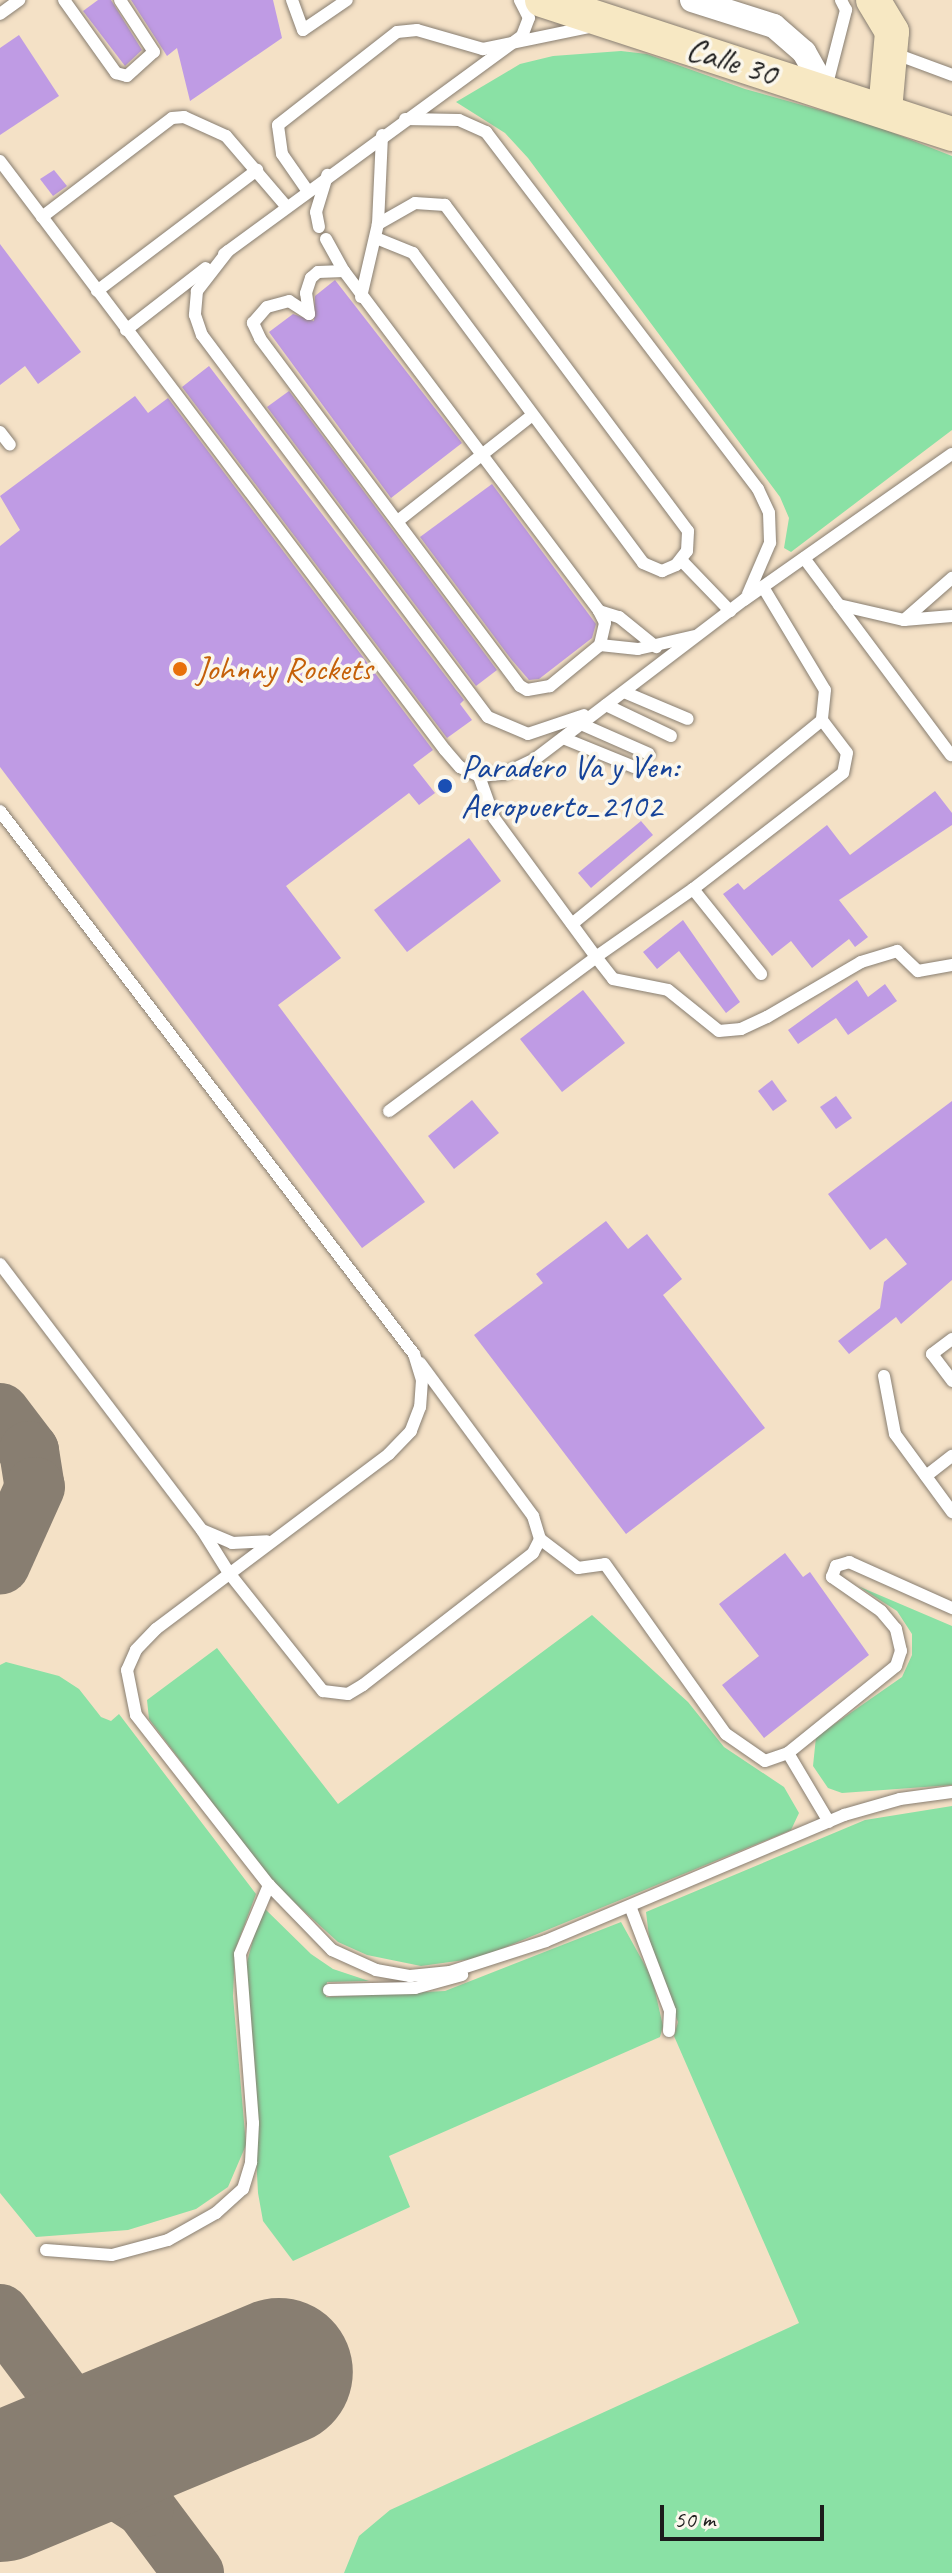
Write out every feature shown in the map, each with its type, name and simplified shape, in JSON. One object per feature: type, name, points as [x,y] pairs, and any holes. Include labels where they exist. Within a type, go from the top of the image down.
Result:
[{"type":"street","name":"Calle 30","points":[[542,0],[611,16],[952,134]]},
{"type":"street","points":[[692,0],[783,32],[804,52],[826,91]]},
{"type":"street","points":[[873,0],[892,32],[893,53],[885,110]]},
{"type":"lane","points":[[0,14],[19,0]]},
{"type":"lane","points":[[71,2],[116,73],[127,76],[154,52],[120,0]]},
{"type":"lane","points":[[292,0],[303,30],[339,2]]},
{"type":"lane","points":[[126,330],[327,175],[509,46],[527,30],[527,10],[520,0]]},
{"type":"lane","points":[[826,91],[846,10],[841,0]]},
{"type":"lane","points":[[307,190],[282,154],[278,125],[397,32],[417,30],[472,48],[509,46],[611,16]]},
{"type":"lane","points":[[893,53],[952,75]]},
{"type":"lane","points":[[42,217],[172,118],[210,126],[257,170],[286,206]]},
{"type":"lane","points":[[405,119],[459,120],[486,132],[758,489],[769,513],[770,543],[744,600]]},
{"type":"lane","points":[[361,297],[378,224],[382,135]]},
{"type":"lane","points":[[0,161],[445,750],[460,767],[479,776],[504,774],[563,738],[744,600],[952,454]]},
{"type":"lane","points":[[97,291],[257,170]]},
{"type":"lane","points":[[319,227],[316,212],[327,175]]},
{"type":"lane","points":[[376,238],[413,253],[643,563],[662,571],[681,560],[690,543],[688,531],[445,205],[415,203],[378,224]]},
{"type":"lane","points":[[326,239],[361,297],[599,611],[605,623],[600,645],[550,686],[527,690],[520,686],[253,323],[276,302],[289,301],[309,314],[311,278],[318,272],[344,271]]},
{"type":"lane","points":[[228,251],[197,291],[195,315],[202,335],[488,717],[511,730],[538,733],[609,703]]},
{"type":"lane","points":[[399,520],[531,416]]},
{"type":"lane","points":[[0,432],[10,445]]},
{"type":"lane","points":[[804,558],[951,755]]},
{"type":"lane","points":[[681,560],[730,611]]},
{"type":"lane","points":[[904,620],[952,578]]},
{"type":"lane","points":[[389,1111],[693,889],[843,773],[847,753],[822,720],[825,690],[763,587]]},
{"type":"lane","points":[[839,605],[904,620],[952,616]]},
{"type":"lane","points":[[599,611],[619,617],[656,647]]},
{"type":"lane","points":[[600,645],[623,650],[656,647],[700,634]]},
{"type":"lane","points":[[624,692],[688,719]]},
{"type":"lane","points":[[609,703],[671,736]]},
{"type":"lane","points":[[572,924],[822,720]]},
{"type":"lane","points":[[581,724],[649,754]]},
{"type":"lane","points":[[563,738],[634,767]]},
{"type":"lane","points":[[479,776],[494,818],[613,979],[668,990],[719,1031],[741,1029],[861,962],[897,951],[918,971],[952,965]]},
{"type":"lane","points":[[0,811],[414,1354],[533,1516],[540,1539],[578,1568],[605,1564],[726,1734],[749,1754],[765,1761],[788,1753],[896,1666],[901,1651],[896,1629],[881,1611],[832,1577],[836,1566],[849,1562],[952,1608]]},
{"type":"lane","points":[[693,889],[761,974]]},
{"type":"lane","points":[[0,1264],[202,1530],[229,1573],[313,1680],[335,1696],[348,1694],[533,1553],[540,1539]]},
{"type":"lane","points":[[952,1339],[932,1354],[952,1381]]},
{"type":"lane","points":[[414,1354],[422,1380],[420,1407],[411,1431],[389,1454],[229,1573],[136,1650],[127,1670],[127,1691],[136,1715],[269,1885],[332,1950],[376,1970],[410,1976],[486,1963]]},
{"type":"lane","points":[[884,1376],[895,1434],[952,1512]]},
{"type":"lane","points":[[926,1476],[952,1456]]},
{"type":"lane","points":[[202,1530],[232,1543],[274,1539]]},
{"type":"lane","points":[[788,1753],[829,1822]]},
{"type":"lane","points":[[329,1990],[426,1986],[630,1906],[829,1822],[900,1799],[952,1792]]},
{"type":"lane","points":[[46,2250],[112,2255],[168,2240],[216,2213],[243,2189],[251,2162],[253,2123],[240,1954],[269,1885]]},
{"type":"lane","points":[[630,1906],[670,2011],[669,2031]]},
{"type":"green space","points":[[621,51],[647,54],[745,89],[873,125],[952,156],[952,430],[791,552],[784,548],[789,518],[780,497],[528,158],[505,133],[456,102],[520,64],[553,56]]},
{"type":"green space","points":[[858,1586],[952,1626],[952,1785],[842,1793],[828,1788],[813,1766],[816,1737],[902,1677],[912,1655],[912,1634],[897,1611]]},
{"type":"green space","points":[[592,1615],[688,1702],[724,1747],[784,1787],[799,1813],[791,1830],[479,1958],[421,1966],[367,1955],[338,1942],[273,1883],[149,1719],[147,1700],[217,1648],[338,1804]]},
{"type":"green space","points":[[6,1662],[59,1676],[79,1689],[101,1717],[111,1721],[119,1714],[256,1894],[235,1950],[233,1996],[246,2145],[228,2187],[196,2209],[128,2230],[36,2237],[0,2193],[0,1665]]},
{"type":"green space","points":[[952,1806],[952,2573],[344,2573],[359,2536],[390,2510],[799,2323],[674,2036],[678,2022],[651,1953],[646,1912],[865,1820]]},
{"type":"green space","points":[[262,1906],[311,1954],[333,1969],[369,1981],[327,1982],[326,1997],[445,1991],[621,1922],[652,1978],[663,2026],[660,2037],[389,2156],[410,2207],[293,2261],[263,2221],[258,2193],[246,1966]]},
{"type":"building","points":[[98,0],[111,0],[142,50],[125,66],[83,11]]},
{"type":"building","points":[[131,0],[273,0],[282,38],[190,101],[177,48],[167,56]]},
{"type":"building","points":[[19,35],[59,96],[0,135],[0,48]]},
{"type":"building","points":[[54,170],[67,186],[53,196],[40,179]]},
{"type":"building","points":[[0,244],[81,352],[38,384],[25,366],[0,385]]},
{"type":"building","points":[[335,280],[462,443],[391,498],[269,332],[293,314],[314,321],[315,296]]},
{"type":"building","points":[[209,366],[464,700],[460,704],[472,720],[447,738],[182,387]]},
{"type":"building","points":[[289,391],[497,670],[476,686],[267,407]]},
{"type":"building","points":[[135,396],[148,413],[168,398],[433,750],[413,765],[435,793],[419,805],[409,793],[286,886],[341,958],[278,1005],[425,1202],[362,1248],[0,767],[0,546],[20,530],[0,496]]},
{"type":"building","points":[[492,484],[596,624],[592,638],[539,679],[529,680],[511,659],[420,537]]},
{"type":"building","points":[[935,791],[952,813],[952,825],[839,900],[868,937],[855,947],[849,939],[812,968],[791,941],[772,956],[723,894],[738,883],[744,890],[827,825],[850,855]]},
{"type":"building","points":[[641,821],[653,835],[591,888],[578,873]]},
{"type":"building","points":[[469,838],[501,881],[407,952],[374,910]]},
{"type":"building","points":[[683,920],[740,1002],[726,1013],[679,951],[657,969],[643,952]]},
{"type":"building","points":[[857,980],[868,997],[885,984],[897,1001],[848,1035],[836,1018],[798,1044],[788,1030]]},
{"type":"building","points":[[583,990],[625,1043],[562,1092],[520,1039]]},
{"type":"building","points":[[772,1080],[787,1101],[773,1111],[758,1091]]},
{"type":"building","points":[[836,1096],[852,1118],[836,1129],[820,1107]]},
{"type":"building","points":[[472,1100],[499,1133],[454,1169],[428,1136]]},
{"type":"building","points":[[952,1101],[952,1280],[901,1324],[896,1317],[849,1354],[838,1341],[880,1308],[884,1282],[907,1264],[886,1238],[870,1250],[828,1194]]},
{"type":"building","points":[[606,1221],[628,1249],[647,1234],[682,1279],[663,1295],[765,1428],[626,1534],[474,1335],[543,1283],[536,1274]]},
{"type":"building","points":[[785,1553],[803,1577],[810,1572],[869,1655],[764,1738],[722,1685],[759,1656],[719,1604]]},
{"type":"taxiway","points":[[0,1413],[29,1451],[35,1487],[0,1565]]},
{"type":"taxiway","points":[[0,2314],[194,2573]]},
{"type":"taxiway","points":[[0,2488],[44,2479],[82,2480],[124,2494],[144,2507]]},
{"type":"runway","points":[[0,2488],[279,2372]]},
{"type":"place","name":"Johnny Rockets","points":[[180,669]]},
{"type":"place","name":"Paradero Va y Ven: Aeropuerto_2102","points":[[445,786]]}]
